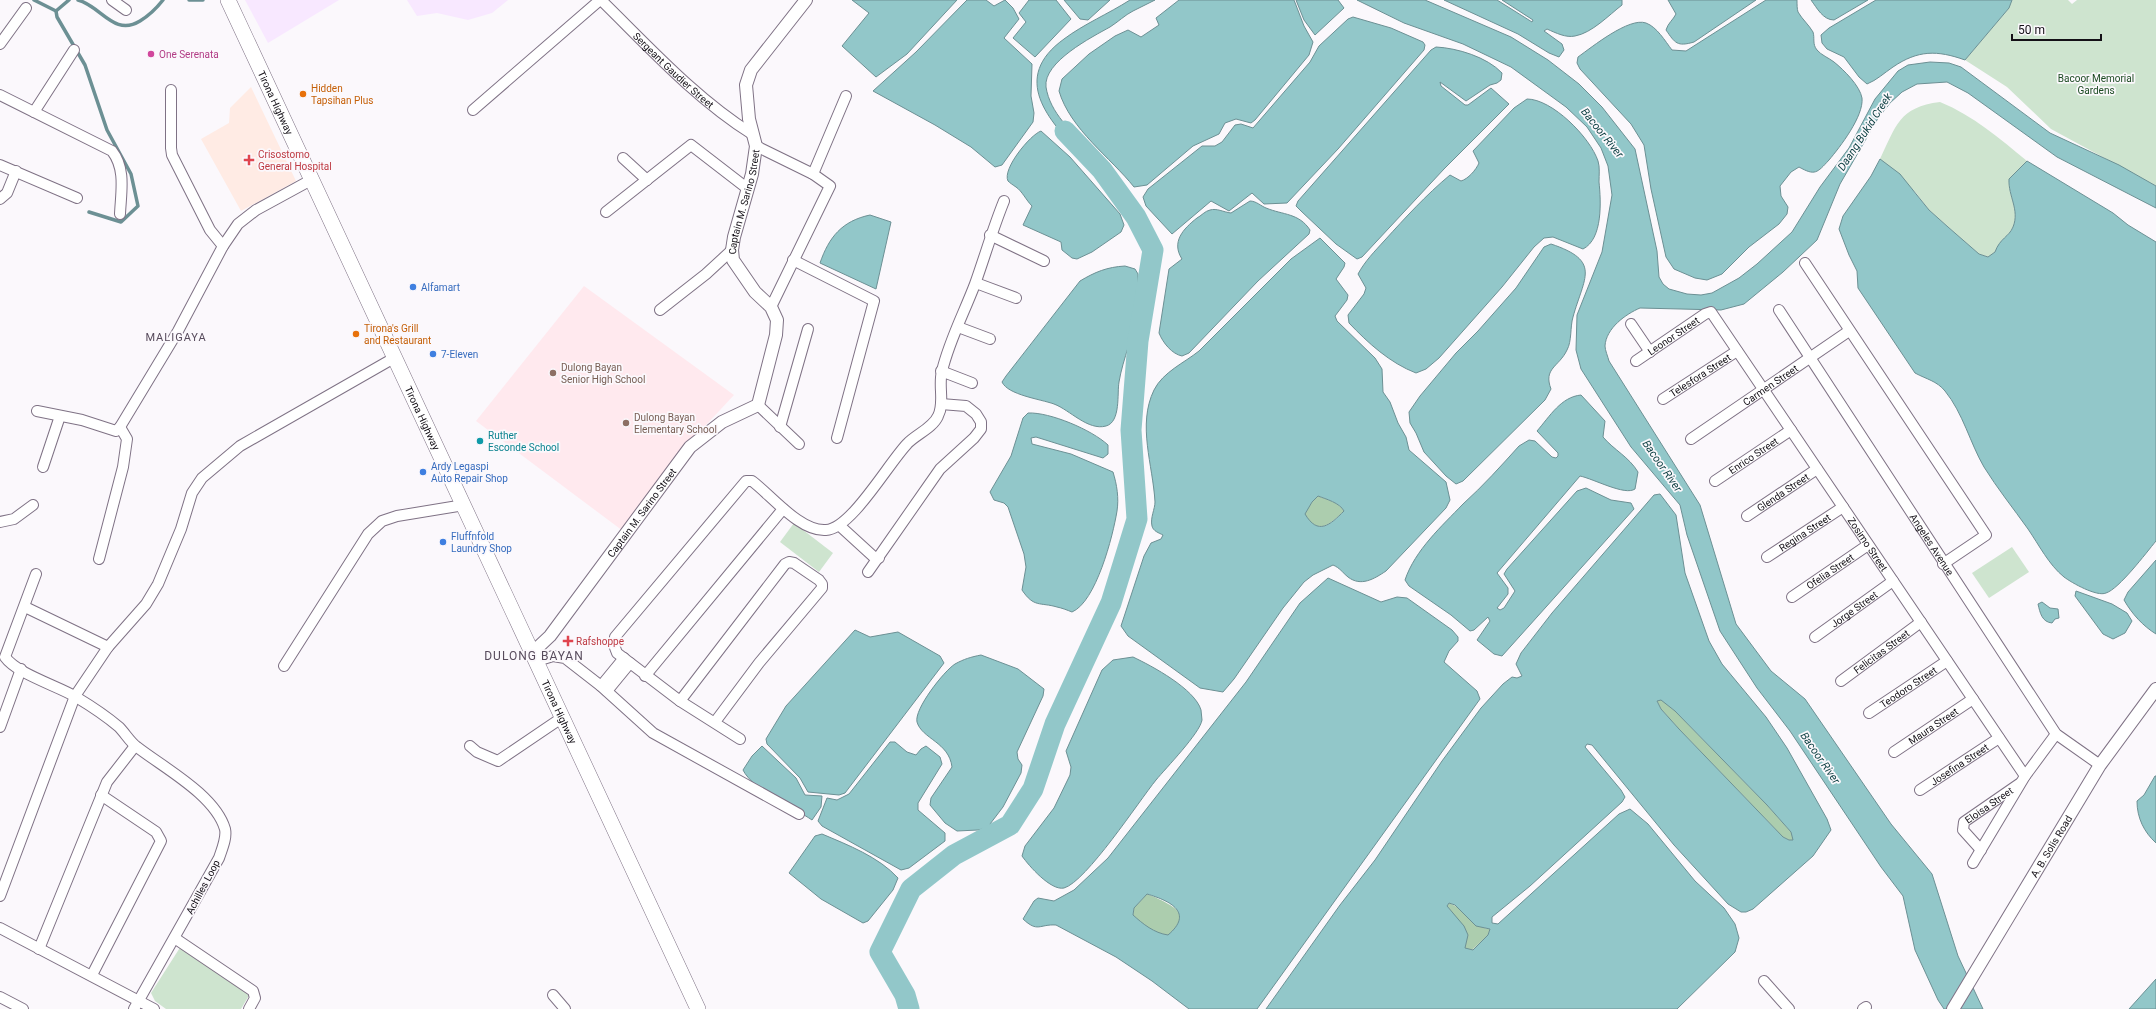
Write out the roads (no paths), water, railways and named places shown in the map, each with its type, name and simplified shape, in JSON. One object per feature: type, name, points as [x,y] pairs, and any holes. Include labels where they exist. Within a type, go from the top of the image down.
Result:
[{"type":"main road","name":"Tirona Highway","points":[[228,0],[394,358],[535,656],[698,1009]]},
{"type":"street","points":[[112,0],[126,10]]},
{"type":"street","name":"Sergeant Gaudier Street","points":[[473,110],[601,0],[682,80],[732,121],[752,134]]},
{"type":"street","name":"Captain M. Sarino Street","points":[[771,307],[755,292],[733,260],[732,250],[748,189],[756,146],[752,134],[746,90],[748,78],[765,51],[806,0]]},
{"type":"street","points":[[0,44],[26,8]]},
{"type":"street","points":[[34,112],[74,50]]},
{"type":"street","points":[[171,90],[172,155],[210,230],[222,246]]},
{"type":"street","points":[[0,95],[112,151],[118,158],[121,169],[120,214]]},
{"type":"street","points":[[813,174],[846,96]]},
{"type":"street","points":[[606,212],[691,145],[748,189]]},
{"type":"street","points":[[756,146],[813,174],[830,186],[771,307],[777,320],[776,335],[758,406],[799,444]]},
{"type":"street","points":[[623,158],[647,180]]},
{"type":"street","points":[[0,165],[77,198]]},
{"type":"street","points":[[0,200],[7,193],[16,171]]},
{"type":"street","points":[[37,411],[82,420],[112,431],[116,431],[120,428],[178,331],[222,246],[246,216],[311,180]]},
{"type":"street","points":[[740,739],[680,701],[617,654],[614,645],[616,637],[741,485],[746,481],[752,481],[784,509],[810,527],[818,530],[826,530],[840,526],[852,515],[898,453],[938,417],[941,404],[942,371],[976,283],[990,235],[1004,201]]},
{"type":"street","points":[[990,235],[1044,261]]},
{"type":"street","points":[[660,310],[706,274],[732,250]]},
{"type":"street","points":[[793,260],[874,301],[837,438]]},
{"type":"street","points":[[1804,263],[1986,535],[1943,564]]},
{"type":"street","points":[[976,283],[1016,298]]},
{"type":"street","name":"Angeles Avenue","points":[[1779,310],[1943,564],[2056,734],[2100,765]]},
{"type":"street","name":"Zosimo Street","points":[[1711,312],[2000,738],[2024,779]]},
{"type":"street","name":"Leonor Street","points":[[1636,361],[1705,314],[1711,312]]},
{"type":"street","points":[[1631,324],[1650,352]]},
{"type":"street","points":[[958,327],[990,339]]},
{"type":"street","points":[[780,427],[808,329]]},
{"type":"street","name":"Carmen Street","points":[[1691,439],[1849,331]]},
{"type":"street","name":"Telesfora Street","points":[[1663,399],[1737,351]]},
{"type":"street","points":[[0,896],[75,696],[108,647],[146,604],[158,584],[179,535],[192,493],[202,478],[240,446],[394,358]]},
{"type":"street","points":[[942,371],[972,383]]},
{"type":"street","points":[[868,572],[940,469],[974,438],[981,429],[981,422],[976,414],[966,406],[941,404]]},
{"type":"street","name":"Captain M. Sarino Street","points":[[535,656],[690,447],[722,422],[758,406]]},
{"type":"street","points":[[43,467],[60,416]]},
{"type":"street","points":[[99,559],[123,467],[127,439],[120,428]]},
{"type":"street","name":"Enrico Street","points":[[1715,480],[1791,430]]},
{"type":"street","name":"Glenda Street","points":[[1748,516],[1817,469]]},
{"type":"street","points":[[0,522],[14,518],[33,505]]},
{"type":"street","points":[[284,666],[368,534],[382,520],[464,505]]},
{"type":"street","name":"Regina Street","points":[[1767,557],[1843,507]]},
{"type":"street","points":[[645,676],[784,509]]},
{"type":"street","points":[[840,526],[875,558],[879,558]]},
{"type":"street","name":"Ofelia Street","points":[[1792,597],[1868,545]]},
{"type":"street","points":[[680,701],[785,564],[789,562],[794,564],[819,580],[822,584],[822,588],[759,663],[715,722]]},
{"type":"street","points":[[36,574],[25,607],[108,647]]},
{"type":"street","name":"Jorge Street","points":[[1815,637],[1893,582]]},
{"type":"street","name":"Achilles Loop","points":[[25,607],[5,657],[8,662],[75,696],[117,726],[135,746],[195,789],[210,804],[225,830],[226,837],[219,858],[176,939],[137,1005]]},
{"type":"street","name":"Felicitas Street","points":[[1841,681],[1921,622]]},
{"type":"street","points":[[535,656],[565,658],[604,688],[653,733],[799,814]]},
{"type":"street","points":[[604,688],[627,661]]},
{"type":"street","name":"Teodoro Street","points":[[1869,713],[1947,661]]},
{"type":"street","points":[[0,727],[21,669]]},
{"type":"street","name":"A. B. Solis Road","points":[[1953,1009],[1980,967],[2100,765],[2156,689]]},
{"type":"street","name":"Maura Street","points":[[1894,752],[1973,700]]},
{"type":"street","points":[[470,746],[478,752],[498,761],[563,717]]},
{"type":"street","name":"Eloisa Street","points":[[1973,863],[2024,779],[2056,734]]},
{"type":"street","name":"Josefina Street","points":[[1920,790],[2000,738]]},
{"type":"street","points":[[39,949],[107,782],[135,746]]},
{"type":"street","name":"Eloisa Street","points":[[1980,850],[1963,830],[1964,822],[2024,779]]},
{"type":"street","points":[[92,976],[161,841],[156,832],[102,794]]},
{"type":"street","points":[[0,928],[92,976],[137,1005],[154,1009]]},
{"type":"street","points":[[176,939],[253,991],[255,998],[249,1009]]},
{"type":"street","points":[[1764,981],[1789,1009]]},
{"type":"street","points":[[553,995],[565,1009]]},
{"type":"street","points":[[0,997],[22,1009]]},
{"type":"water","points":[[852,0],[957,0],[907,54],[876,77],[842,46],[869,13]]},
{"type":"water","points":[[967,0],[986,0],[994,6],[1005,0],[1013,8],[1019,19],[1004,38],[1032,64],[1031,96],[1034,113],[1033,122],[1002,165],[995,167],[971,147],[935,125],[873,91],[916,52]]},
{"type":"water","points":[[1029,0],[1056,0],[1071,19],[1035,57],[1013,38],[1026,22],[1019,13]]},
{"type":"water","points":[[1064,0],[1110,0],[1088,20],[1080,19]]},
{"type":"water","points":[[1130,0],[1155,0],[1130,13],[1070,51],[1052,68],[1047,78],[1046,87],[1048,96],[1057,114],[1069,129],[1089,149],[1082,155],[1057,128],[1047,113],[1040,98],[1037,84],[1039,69],[1048,54],[1064,39]]},
{"type":"water","points":[[1179,0],[1294,0],[1304,26],[1313,42],[1309,55],[1255,120],[1251,123],[1236,119],[1225,123],[1219,134],[1193,146],[1147,185],[1134,187],[1072,118],[1064,105],[1059,91],[1062,79],[1089,54],[1115,36],[1128,30],[1141,37],[1159,25],[1156,18]]},
{"type":"water","points":[[1296,0],[1338,0],[1344,8],[1315,35],[1304,20]]},
{"type":"water","points":[[1357,0],[1425,0],[1511,37],[1548,60],[1579,84],[1602,107],[1635,149],[1657,251],[1659,277],[1663,284],[1669,289],[1687,294],[1701,295],[1712,293],[1739,278],[1757,264],[1792,232],[1820,187],[1849,148],[1875,99],[1898,71],[1908,65],[1930,62],[1949,63],[1961,67],[2050,133],[2119,165],[2156,186],[2156,208],[2057,157],[1968,93],[1947,82],[1917,84],[1902,92],[1890,103],[1877,120],[1840,184],[1817,240],[1783,272],[1744,304],[1721,310],[1640,308],[1618,322],[1606,339],[1605,348],[1609,361],[1700,505],[1736,624],[1771,671],[1805,699],[1891,824],[1932,874],[1958,956],[1983,1009],[1944,1009],[1938,1000],[1915,950],[1903,896],[1881,867],[1790,731],[1757,688],[1720,631],[1687,535],[1680,505],[1631,447],[1581,369],[1576,350],[1577,315],[1602,252],[1612,195],[1608,166],[1601,148],[1587,127],[1566,107],[1511,67],[1463,44],[1404,23]]},
{"type":"water","points":[[1444,0],[1497,0],[1532,22],[1533,20],[1502,0],[1622,0],[1622,5],[1594,28],[1575,36],[1561,35],[1547,29],[1544,31],[1562,44],[1564,50],[1559,57],[1549,53],[1518,34]]},
{"type":"water","points":[[1668,0],[1756,0],[1694,42],[1680,44],[1674,41],[1666,30],[1676,14]]},
{"type":"water","points":[[1766,0],[1797,0],[1798,12],[1813,32],[1815,48],[1838,65],[1851,78],[1861,93],[1862,105],[1855,122],[1845,139],[1822,168],[1816,172],[1809,172],[1799,167],[1791,172],[1780,186],[1781,196],[1788,207],[1787,214],[1779,224],[1749,247],[1722,274],[1707,280],[1695,278],[1674,269],[1666,257],[1651,189],[1644,145],[1631,124],[1580,69],[1577,63],[1578,57],[1601,40],[1621,28],[1639,22],[1646,23],[1654,28],[1672,50],[1686,51]]},
{"type":"water","points":[[1811,0],[1868,0],[1834,20],[1823,16]]},
{"type":"water","points":[[1876,0],[2012,0],[2009,8],[1965,60],[1937,53],[1919,55],[1902,61],[1867,84],[1859,77],[1844,57],[1827,49],[1822,43],[1821,35],[1829,28]]},
{"type":"water","points":[[1353,17],[1391,28],[1423,42],[1425,45],[1424,50],[1338,149],[1287,203],[1264,204],[1252,193],[1229,211],[1211,201],[1172,234],[1146,206],[1143,197],[1148,189],[1202,146],[1215,146],[1222,142],[1235,125],[1241,124],[1253,128],[1310,62],[1319,46],[1348,19]]},
{"type":"water","points":[[1436,47],[1453,49],[1471,54],[1488,62],[1502,73],[1501,80],[1490,85],[1466,101],[1440,82],[1441,86],[1465,105],[1468,105],[1491,88],[1509,104],[1444,169],[1362,257],[1357,259],[1336,244],[1296,206],[1298,201],[1431,50]]},
{"type":"water","points":[[1527,99],[1548,105],[1558,112],[1579,131],[1594,151],[1599,166],[1600,209],[1594,237],[1590,244],[1583,249],[1553,237],[1544,238],[1534,247],[1502,287],[1439,358],[1426,369],[1416,373],[1406,369],[1380,352],[1349,323],[1348,315],[1364,294],[1366,288],[1358,274],[1367,260],[1416,207],[1450,175],[1461,181],[1472,174],[1479,163],[1473,151],[1514,108]]},
{"type":"water","points":[[1041,131],[1070,157],[1120,214],[1124,225],[1121,232],[1092,252],[1077,259],[1072,258],[1062,250],[1061,242],[1023,225],[1032,206],[1020,191],[1008,181],[1007,176],[1009,169],[1018,153],[1030,139]]},
{"type":"water","points":[[1880,159],[1900,174],[1929,210],[1979,254],[1988,257],[1995,252],[1999,244],[2013,227],[2015,221],[2015,209],[2010,191],[2009,179],[2027,161],[2113,213],[2128,225],[2156,242],[2156,541],[2118,585],[2106,593],[2097,593],[2078,586],[2064,577],[2054,567],[1984,467],[1962,418],[1945,391],[1931,380],[1915,373],[1858,288],[1857,271],[1839,229],[1843,216],[1871,176]]},
{"type":"water","points":[[1250,201],[1266,208],[1296,217],[1306,224],[1310,230],[1309,234],[1258,281],[1189,353],[1182,356],[1178,355],[1168,348],[1159,333],[1169,269],[1182,259],[1178,247],[1180,236],[1192,222],[1206,211],[1215,209],[1231,213]]},
{"type":"water","points":[[870,215],[891,222],[876,289],[820,263],[832,238],[844,226],[852,221]]},
{"type":"water","points":[[1320,238],[1345,263],[1336,279],[1348,295],[1347,300],[1335,316],[1337,321],[1375,358],[1382,369],[1383,392],[1390,402],[1398,423],[1406,437],[1409,450],[1446,482],[1450,500],[1446,508],[1386,571],[1377,577],[1363,582],[1353,580],[1333,565],[1313,575],[1304,582],[1283,608],[1234,679],[1223,692],[1200,688],[1128,636],[1121,626],[1144,556],[1151,543],[1161,539],[1163,535],[1156,532],[1152,526],[1155,502],[1146,431],[1149,403],[1154,390],[1163,378],[1174,368],[1199,351],[1291,259]],"holes":[[[1318,496],[1336,504],[1344,511],[1329,524],[1324,526],[1315,525],[1305,514],[1312,502]]]},
{"type":"water","points":[[1551,244],[1567,250],[1578,257],[1583,264],[1585,272],[1584,281],[1572,321],[1569,346],[1564,356],[1550,372],[1549,382],[1551,389],[1545,400],[1463,481],[1456,484],[1446,476],[1424,452],[1410,423],[1409,412],[1420,396],[1456,353],[1478,331],[1516,288],[1544,247]]},
{"type":"water","points":[[1125,266],[1135,269],[1138,274],[1138,306],[1136,320],[1119,382],[1116,413],[1111,423],[1106,426],[1093,426],[1054,404],[1025,396],[1005,386],[1002,382],[1006,376],[1080,281],[1101,270]]},
{"type":"water","points":[[1581,395],[1605,421],[1603,437],[1630,462],[1638,472],[1635,489],[1630,491],[1617,489],[1580,476],[1497,573],[1508,588],[1508,594],[1497,608],[1500,610],[1504,608],[1515,591],[1504,574],[1507,569],[1577,491],[1586,488],[1611,500],[1631,503],[1634,509],[1502,656],[1494,654],[1477,640],[1490,621],[1488,617],[1474,630],[1470,631],[1451,615],[1409,586],[1405,580],[1415,559],[1430,539],[1492,476],[1519,446],[1529,440],[1535,441],[1552,457],[1556,458],[1558,456],[1558,453],[1537,431],[1562,403],[1568,399]]},
{"type":"water","points":[[1028,413],[1048,415],[1070,423],[1101,439],[1108,445],[1108,454],[1103,458],[1036,437],[1031,438],[1032,444],[1071,454],[1113,472],[1116,482],[1118,506],[1112,536],[1102,567],[1089,596],[1081,606],[1072,612],[1059,607],[1034,602],[1026,596],[1022,590],[1026,567],[1024,554],[1008,507],[1004,503],[994,500],[990,492],[1011,456],[1023,418]]},
{"type":"water","points":[[1660,494],[1676,515],[1685,573],[1709,641],[1722,664],[1766,717],[1787,748],[1827,819],[1831,830],[1813,856],[1753,909],[1746,912],[1741,912],[1728,904],[1674,845],[1592,745],[1587,744],[1585,747],[1621,790],[1625,797],[1622,802],[1530,886],[1492,917],[1492,923],[1498,924],[1619,814],[1630,809],[1648,824],[1695,881],[1724,908],[1735,924],[1739,938],[1735,952],[1677,1009],[1266,1009],[1340,905],[1375,860],[1442,761],[1481,708],[1503,684],[1512,677],[1517,678],[1522,676],[1516,664],[1521,653],[1552,613],[1654,495]],"holes":[[[1661,700],[1675,711],[1767,805],[1791,832],[1793,840],[1783,837],[1679,729],[1661,709],[1657,701]],[[1449,903],[1455,905],[1476,926],[1490,929],[1488,935],[1473,950],[1465,948],[1468,935],[1464,926],[1447,906]]]},
{"type":"water","points":[[2156,560],[2156,634],[2138,619],[2124,600],[2128,592]]},
{"type":"water","points":[[1328,578],[1381,602],[1397,597],[1407,598],[1452,630],[1458,637],[1458,641],[1449,651],[1444,662],[1477,691],[1480,699],[1257,1009],[1189,1009],[1152,981],[1116,957],[1056,925],[1036,927],[1032,926],[1023,919],[1034,901],[1038,898],[1054,901],[1074,890],[1108,858],[1246,682],[1300,603]],"holes":[[[1147,894],[1171,904],[1179,914],[1179,920],[1176,927],[1168,935],[1153,930],[1133,915],[1134,908]]]},
{"type":"water","points":[[2076,591],[2112,604],[2127,613],[2132,621],[2125,633],[2113,639],[2103,634],[2075,596]]},
{"type":"water","points":[[2042,602],[2050,608],[2058,609],[2059,618],[2055,619],[2052,623],[2046,621],[2041,614],[2038,604]]},
{"type":"water","points":[[855,630],[870,637],[898,632],[940,656],[944,663],[845,793],[839,795],[808,792],[800,778],[767,744],[766,739],[786,706]]},
{"type":"water","points":[[981,655],[1018,669],[1044,689],[1043,696],[1017,752],[1018,759],[1022,765],[1021,773],[1003,807],[987,828],[957,831],[945,823],[930,805],[931,798],[952,767],[950,759],[941,746],[920,728],[917,722],[917,716],[920,708],[937,682],[950,668],[961,661]]},
{"type":"water","points":[[1133,657],[1172,679],[1191,694],[1201,710],[1202,720],[1200,726],[1189,742],[1156,780],[1112,840],[1085,872],[1074,882],[1064,888],[1053,886],[1041,877],[1022,856],[1025,846],[1054,808],[1070,775],[1071,767],[1066,751],[1102,670],[1113,660]]},
{"type":"water","points":[[890,742],[895,742],[907,752],[916,755],[926,746],[940,757],[942,764],[918,803],[918,810],[945,833],[945,841],[909,868],[901,870],[822,826],[818,821],[827,798],[837,800],[849,794]]},
{"type":"water","points":[[762,746],[796,778],[805,795],[822,796],[821,807],[812,820],[764,791],[748,777],[743,770],[752,756]]},
{"type":"water","points":[[2155,776],[2156,843],[2142,824],[2137,807],[2137,801],[2144,795]]},
{"type":"water","points":[[822,834],[852,847],[872,858],[882,864],[898,878],[893,890],[868,921],[863,923],[821,899],[789,873],[815,836]]},
{"type":"water","points":[[2156,979],[2156,1009],[2129,1009]]},
{"type":"waterway","points":[[34,0],[56,11]]},
{"type":"waterway","points":[[69,0],[56,11],[57,17],[85,65],[107,130],[131,174],[138,206],[121,222],[89,212]]},
{"type":"waterway","points":[[78,0],[86,3],[115,23],[123,25],[131,25],[140,21],[153,12],[163,0]]},
{"type":"waterway","points":[[189,0],[203,0]]},
{"type":"waterway","points":[[909,1009],[905,995],[880,952],[911,889],[954,855],[1010,825],[1033,789],[1055,724],[1111,603],[1137,519],[1131,430],[1138,341],[1153,250],[1136,217],[1102,170],[1065,131]]},
{"type":"place","name":"One Serenata","points":[[151,54]]},
{"type":"place","name":"Hidden Tapsihan Plus","points":[[303,94]]},
{"type":"place","name":"Crisostomo General Hospital","points":[[249,160]]},
{"type":"place","name":"Alfamart","points":[[413,287]]},
{"type":"place","name":"Tirona's Grill and Restaurant","points":[[356,334]]},
{"type":"place","name":"7-Eleven","points":[[433,354]]},
{"type":"place","name":"Dulong Bayan Senior High School","points":[[553,373]]},
{"type":"place","name":"Dulong Bayan Elementary School","points":[[626,423]]},
{"type":"place","name":"Ruther Esconde School","points":[[480,441]]},
{"type":"place","name":"Ardy Legaspi Auto Repair Shop","points":[[423,472]]},
{"type":"place","name":"Fluffnfold Laundry Shop","points":[[443,542]]},
{"type":"place","name":"Rafshoppe","points":[[568,641]]},
{"type":"district","name":"MALIGAYA","points":[[176,337]]},
{"type":"district","name":"DULONG BAYAN","points":[[534,656]]},
{"type":"park label","name":"Bacoor Memorial Gardens","points":[[2096,84]]},
{"type":"water label","name":"Daang Bukid Creek","points":[[1865,132]]},
{"type":"water label","name":"Bacoor River","points":[[1602,133]]},
{"type":"water label","name":"Bacoor River","points":[[1662,466]]},
{"type":"water label","name":"Bacoor River","points":[[1820,758]]}]
